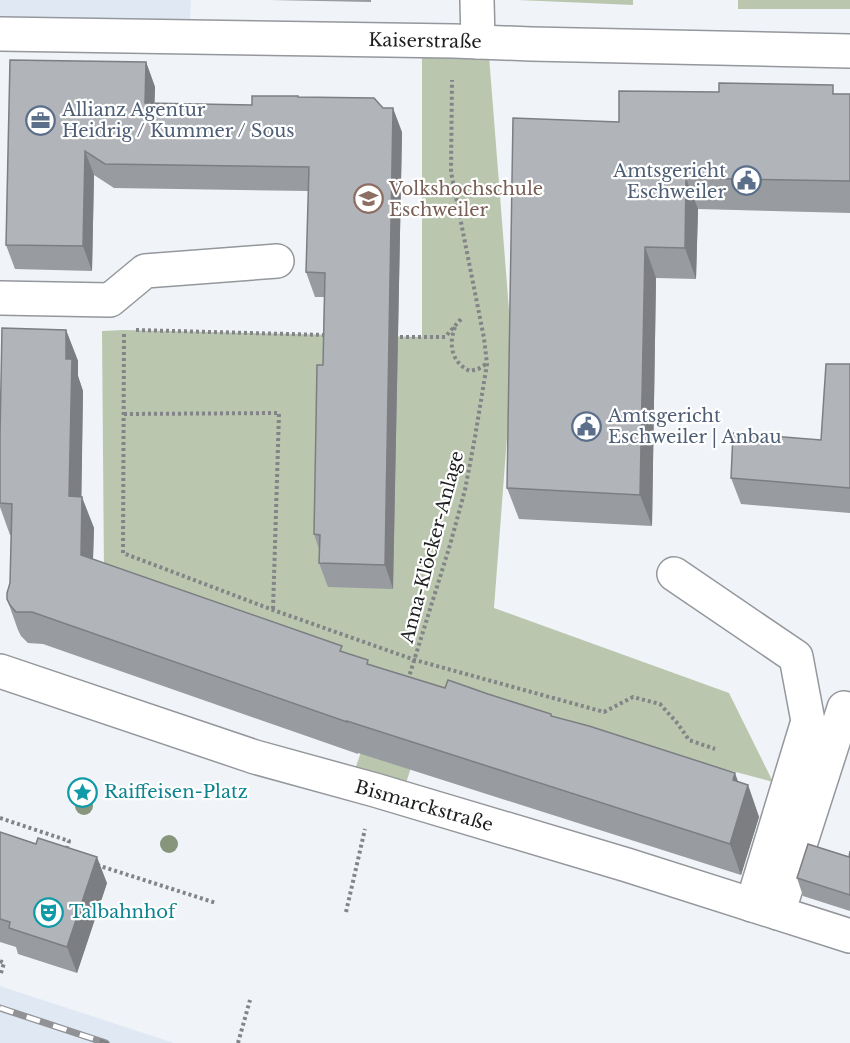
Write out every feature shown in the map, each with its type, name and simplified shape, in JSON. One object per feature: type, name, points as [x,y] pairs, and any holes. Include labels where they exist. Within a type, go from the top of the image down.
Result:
[{"type":"street","points":[[466,41],[477,0]]},
{"type":"street","name":"Kaiserstraße","points":[[0,34],[466,41],[850,51]]},
{"type":"street","points":[[0,298],[110,300],[145,271],[278,261]]},
{"type":"street","points":[[674,574],[795,657],[808,721],[765,909]]},
{"type":"street","name":"Bismarckstraße","points":[[0,671],[255,757],[375,790],[616,862],[850,936]]},
{"type":"street","points":[[765,909],[844,708]]},
{"type":"path","name":"Anna-Klöcker-Anlage","points":[[408,681],[465,490],[487,364],[484,338],[451,172],[466,41]]},
{"type":"path","points":[[386,337],[444,337],[461,319],[453,335],[452,345],[455,359],[470,371],[487,364]]},
{"type":"path","points":[[124,330],[123,553],[273,610],[415,660],[604,712],[633,697],[660,704],[689,740],[715,749]]},
{"type":"path","points":[[136,330],[327,335]]},
{"type":"path","points":[[124,414],[279,413],[273,610]]},
{"type":"path","points":[[346,912],[375,790]]},
{"type":"path","points":[[0,818],[69,841],[65,855]]},
{"type":"path","points":[[87,862],[216,903]]},
{"type":"path","points":[[0,961],[4,963],[0,976]]},
{"type":"path","points":[[238,1043],[250,1000]]},
{"type":"shaded area","points":[[0,0],[191,0],[190,20],[0,20]]},
{"type":"shaded area","points":[[0,986],[174,1043],[0,1043]]},
{"type":"green space","points":[[518,0],[633,0],[633,5]]},
{"type":"green space","points":[[738,0],[850,0],[850,9],[738,9]]},
{"type":"green space","points":[[422,40],[488,43],[510,323],[510,398],[494,608],[729,693],[773,782],[436,692],[401,798],[350,784],[387,676],[104,573],[102,331],[422,337]]},
{"type":"building","points":[[10,60],[146,62],[145,103],[252,105],[252,96],[298,96],[374,98],[383,108],[393,108],[385,565],[319,563],[320,535],[314,534],[317,365],[323,365],[325,273],[306,272],[309,167],[105,164],[85,151],[83,246],[6,245]]},
{"type":"building","points":[[719,83],[833,85],[833,94],[850,94],[850,181],[686,178],[685,248],[645,247],[640,495],[507,488],[513,118],[619,122],[619,91],[719,92]]},
{"type":"building","points":[[2,328],[66,330],[66,359],[72,359],[69,496],[82,497],[81,555],[342,646],[340,651],[368,660],[367,664],[445,688],[448,680],[551,714],[551,716],[735,773],[733,780],[748,785],[730,844],[347,722],[32,612],[16,612],[7,599],[10,583],[12,504],[0,503]]},
{"type":"building","points":[[826,364],[850,364],[850,488],[731,478],[733,433],[821,440]]},
{"type":"building","name":"Talbahnhof","points":[[0,832],[36,844],[38,838],[97,857],[67,947],[9,928],[10,922],[0,919]]},
{"type":"building","points":[[808,844],[849,857],[850,851],[850,895],[797,878]]},
{"type":"railway","points":[[0,1008],[106,1043]]},
{"type":"place","name":"Allianz Agentur Heidrig / Kummer / Sous","points":[[41,120]]},
{"type":"place","name":"Amtsgericht Eschweiler","points":[[747,181]]},
{"type":"place","name":"Volkshochschule Eschweiler","points":[[368,199]]},
{"type":"place","name":"Amtsgericht Eschweiler | Anbau","points":[[587,426]]},
{"type":"place","name":"Raiffeisen-Platz","points":[[83,792]]},
{"type":"place","name":"Talbahnhof","points":[[48,912]]}]
